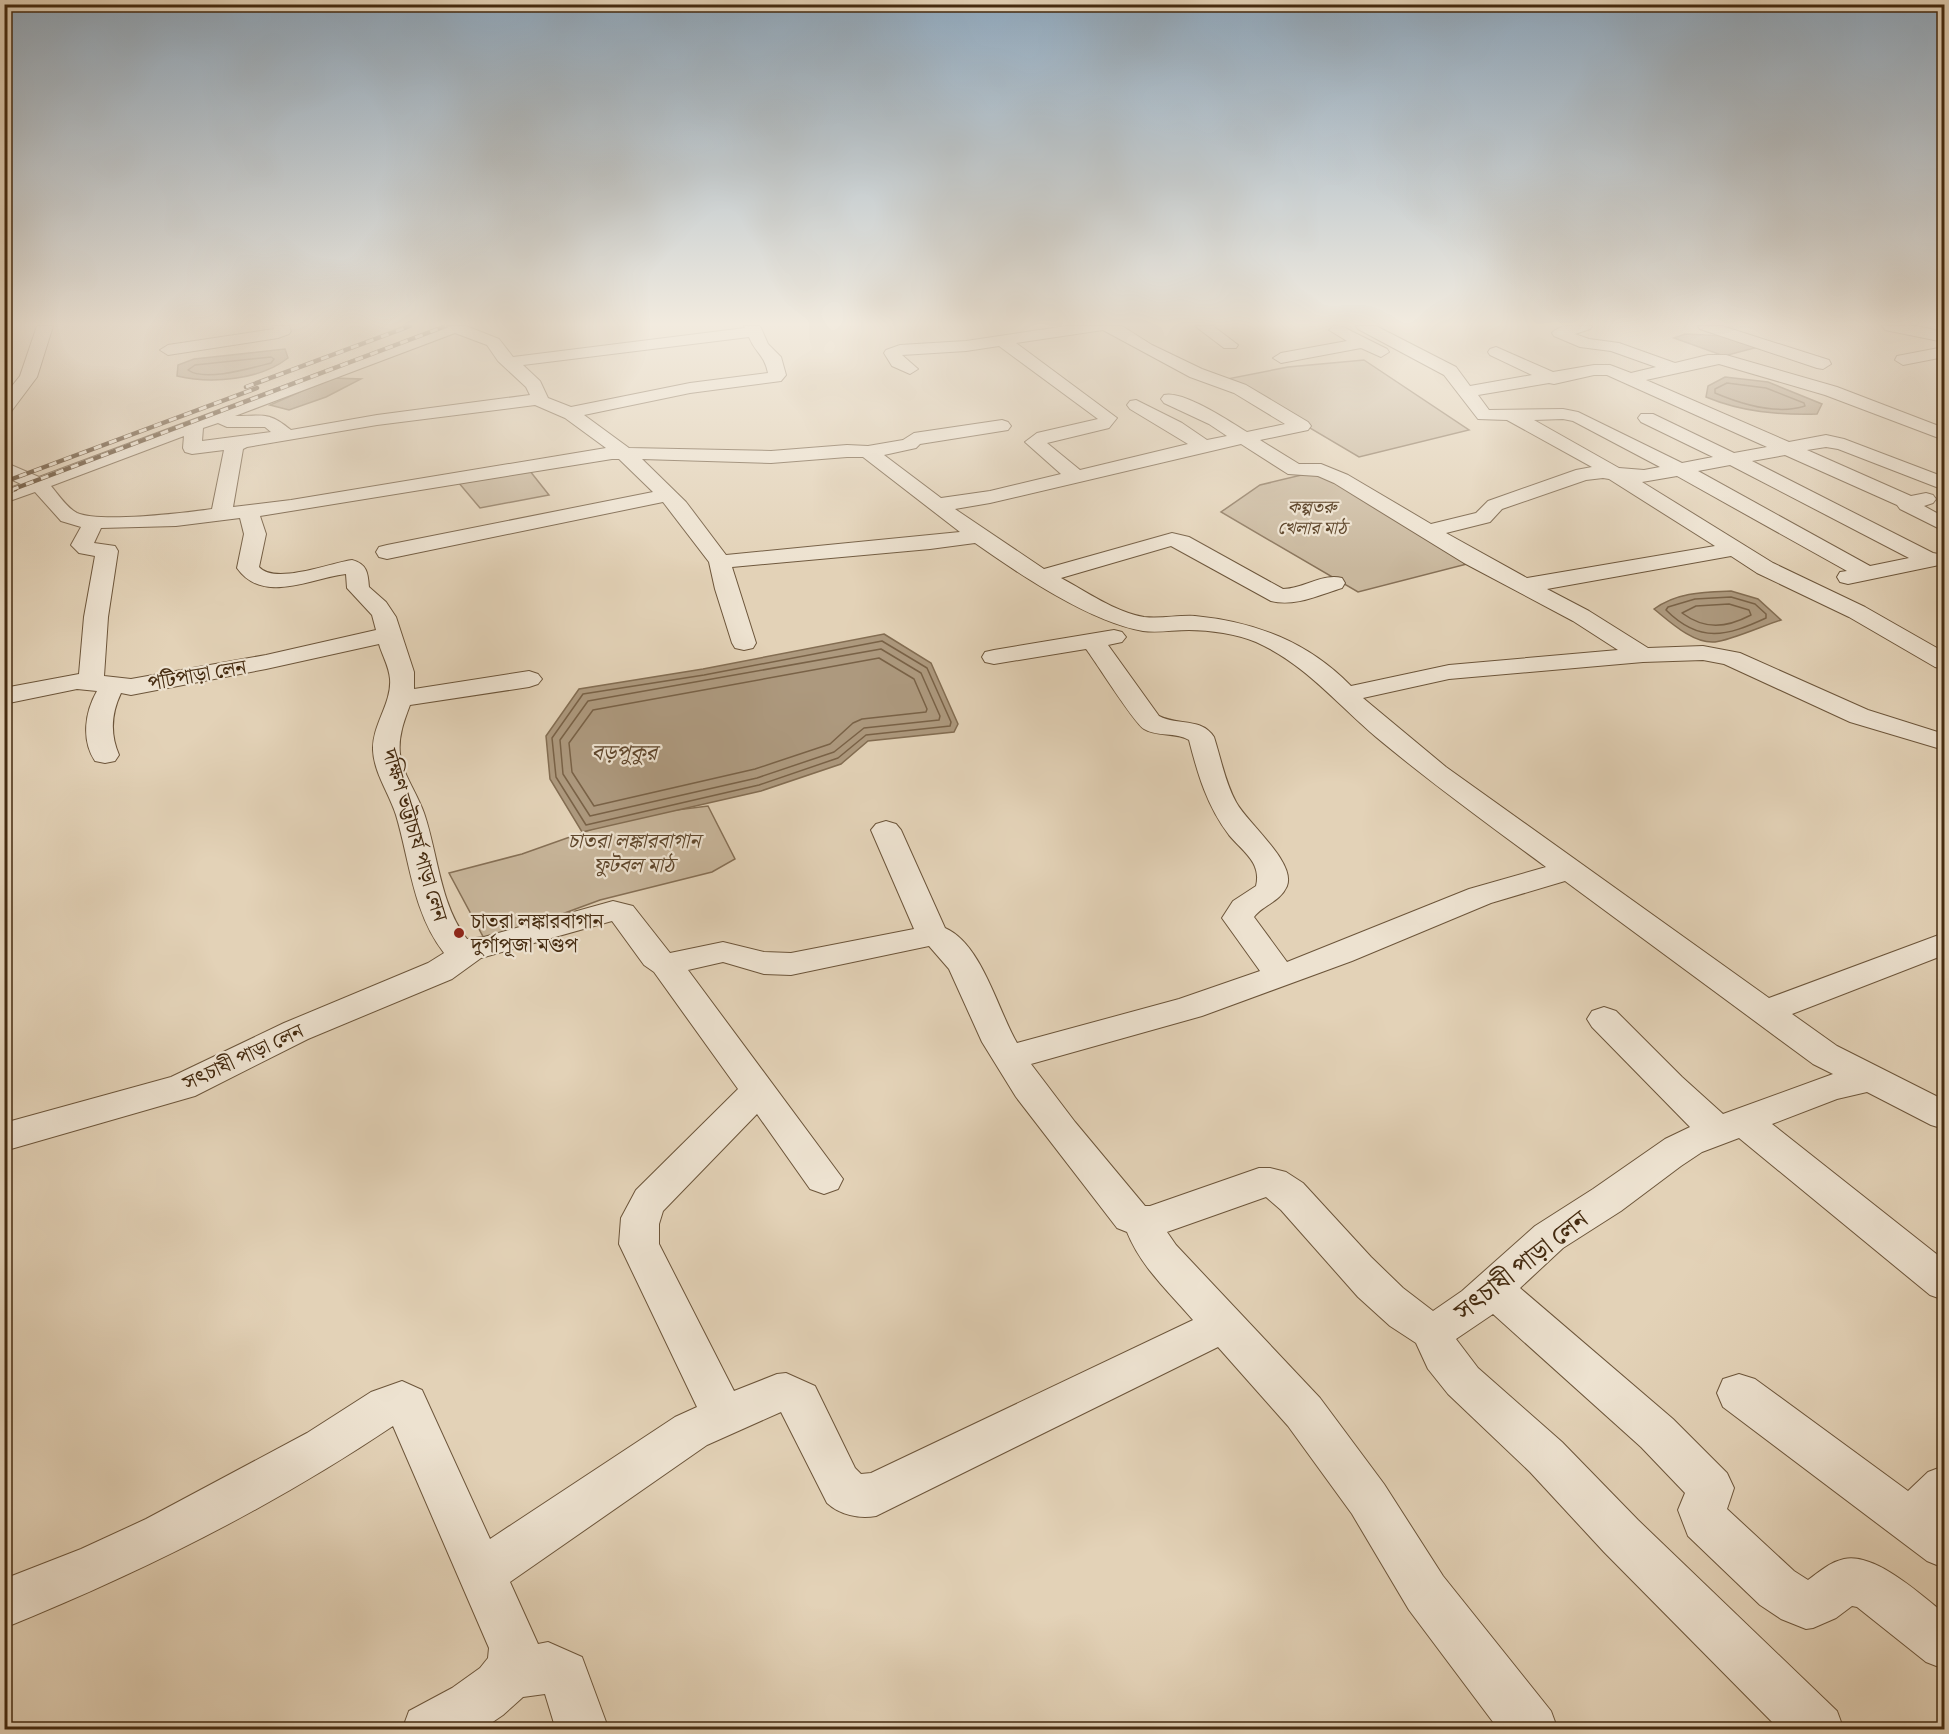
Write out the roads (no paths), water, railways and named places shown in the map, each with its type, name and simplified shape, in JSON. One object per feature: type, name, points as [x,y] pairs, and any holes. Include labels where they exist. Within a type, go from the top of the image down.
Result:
[{"type":"street","points":[[4,497],[242,407]]},
{"type":"street","points":[[197,424],[192,448],[478,407]]},
{"type":"street","points":[[556,407],[569,413],[623,452],[679,506],[720,562],[726,589],[744,643]]},
{"type":"street","points":[[569,413],[599,407]]},
{"type":"street","points":[[1076,476],[1034,442],[1044,437],[1103,424],[1108,420],[1093,407]]},
{"type":"street","points":[[1139,407],[1203,446]]},
{"type":"street","points":[[1188,407],[1202,413],[1295,470],[1329,472],[1523,586],[1581,616],[1643,655]]},
{"type":"street","points":[[939,505],[990,497],[1203,446],[1302,426],[1270,407]]},
{"type":"street","points":[[1477,407],[1484,415],[1575,416],[1679,469],[1868,573]]},
{"type":"street","points":[[1695,407],[1909,503],[1944,495]]},
{"type":"street","points":[[1871,407],[1944,434]]},
{"type":"street","points":[[1906,421],[1944,410]]},
{"type":"street","points":[[1513,416],[1618,475],[1735,549],[1803,587],[1865,616],[1944,662]]},
{"type":"street","points":[[1647,418],[1937,559]]},
{"type":"street","points":[[197,424],[269,420],[287,436]]},
{"type":"street","points":[[4,468],[38,484],[68,517],[94,522],[148,522],[313,503],[623,452],[764,457],[868,452],[909,444],[914,439],[1002,426]]},
{"type":"street","points":[[221,515],[234,446],[242,442]]},
{"type":"street","points":[[1428,531],[1483,518],[1495,505],[1583,474],[1598,472],[1640,477],[1787,448],[1832,442],[1944,484]]},
{"type":"street","points":[[868,452],[978,536],[1041,577],[1124,619],[1145,624],[1217,626],[1264,637],[1311,663],[1384,731],[1436,773],[1825,1055],[1944,1116]]},
{"type":"street","points":[[1706,464],[1809,516],[1898,566]]},
{"type":"street","points":[[387,552],[668,495]]},
{"type":"street","points":[[1909,503],[1907,506],[1944,525]]},
{"type":"street","name":"দক্ষিণ ভট্টাচার্য পাড়া লেন","points":[[249,512],[255,529],[248,568],[251,574],[263,580],[283,581],[346,567],[356,569],[358,588],[381,611],[386,620],[403,682],[391,717],[386,741],[387,756],[410,816],[442,928],[456,947],[471,950]]},
{"type":"street","points":[[94,522],[82,544],[87,548],[107,550],[96,617],[101,684],[100,744],[105,755]]},
{"type":"street","points":[[720,562],[920,544],[978,536]]},
{"type":"street","points":[[1041,577],[1172,539],[1280,596],[1294,596],[1334,583]]},
{"type":"street","points":[[1523,586],[1735,549]]},
{"type":"street","points":[[1803,587],[1937,559]]},
{"type":"street","points":[[994,657],[1094,641],[1173,624]]},
{"type":"street","name":"পটিপাড়া লেন","points":[[4,696],[77,681],[131,687],[266,662],[389,634]]},
{"type":"street","points":[[1094,641],[1150,722],[1157,726],[1188,730],[1200,737],[1220,797],[1239,828],[1271,865],[1274,877],[1270,890],[1256,902],[1242,909],[1238,918],[1280,976]]},
{"type":"street","points":[[1344,695],[1449,672],[1643,655],[1703,653],[1721,656],[1859,716],[1944,742]]},
{"type":"street","points":[[399,699],[529,679]]},
{"type":"street","points":[[1916,734],[1944,723]]},
{"type":"street","points":[[886,830],[933,936]]},
{"type":"street","points":[[1009,1058],[1190,1008],[1383,938],[1480,896],[1570,870]]},
{"type":"street","name":"সৎচাষী পাড়া লেন","points":[[4,1137],[182,1087],[296,1031],[440,971],[471,950],[609,912],[619,911],[655,958],[666,964]]},
{"type":"street","points":[[825,1179],[666,964],[723,952],[764,963],[791,964],[933,936],[940,938],[959,960],[1009,1058],[1038,1100],[1131,1217],[1143,1222],[1151,1242],[1162,1257],[1304,1412],[1368,1499],[1426,1593],[1532,1730]]},
{"type":"street","points":[[1765,1012],[1944,944]]},
{"type":"street","points":[[1604,1018],[1669,1086],[1731,1126],[1944,1283]]},
{"type":"street","name":"সৎচাষী পাড়া লেন","points":[[1143,1222],[1150,1222],[1259,1183],[1268,1182],[1277,1185],[1366,1277],[1417,1325],[1431,1331],[1461,1315],[1494,1290],[1515,1267],[1562,1226],[1605,1202],[1672,1152],[1731,1126],[1830,1088],[1870,1079]]},
{"type":"street","points":[[723,1415],[639,1244],[638,1222],[641,1212],[654,1195],[759,1090]]},
{"type":"street","points":[[1494,1290],[1657,1433],[1703,1479],[1711,1488],[1701,1510],[1706,1520],[1777,1588],[1790,1598],[1806,1605],[1816,1604],[1845,1581],[1860,1583],[1873,1589],[1944,1644]]},
{"type":"street","points":[[481,1574],[691,1431],[777,1393],[793,1394],[800,1400],[840,1483],[846,1492],[863,1497],[876,1494],[977,1446],[1127,1369],[1224,1325]]},
{"type":"street","points":[[1431,1331],[1443,1356],[1463,1381],[1546,1458],[1638,1553],[1818,1730]]},
{"type":"street","points":[[1739,1393],[1928,1532],[1944,1487]]},
{"type":"street","points":[[4,1604],[97,1566],[163,1535],[323,1448],[387,1406],[402,1400],[406,1404],[516,1656],[510,1673],[488,1694],[428,1730]]},
{"type":"street","points":[[510,1673],[548,1668],[564,1675],[583,1730]]},
{"type":"water","points":[[277,407],[298,407],[289,410]]},
{"type":"water","points":[[1737,407],[1821,407],[1817,414],[1760,412]]},
{"type":"water","points":[[1731,591],[1758,599],[1781,620],[1729,639],[1707,642],[1690,636],[1654,609],[1681,596]]},
{"type":"water","name":"বড়পুকুর","points":[[884,634],[931,663],[958,724],[954,732],[868,741],[841,764],[761,791],[582,832],[550,779],[546,736],[579,689],[703,669]]},
{"type":"railway","points":[[4,482],[206,407]]},
{"type":"railway","points":[[11,490],[231,407]]},
{"type":"railway","points":[[4,493],[15,489]]},
{"type":"place","name":"চাতরা লঙ্কারবাগান দুর্গাপূজা মণ্ডপ","points":[[459,933]]},
{"type":"park label","name":"কল্পতরু খেলার মাঠ","points":[[1312,517]]},
{"type":"park label","name":"চাতরা লঙ্কারবাগান ফুটবল মাঠ","points":[[634,853]]}]
